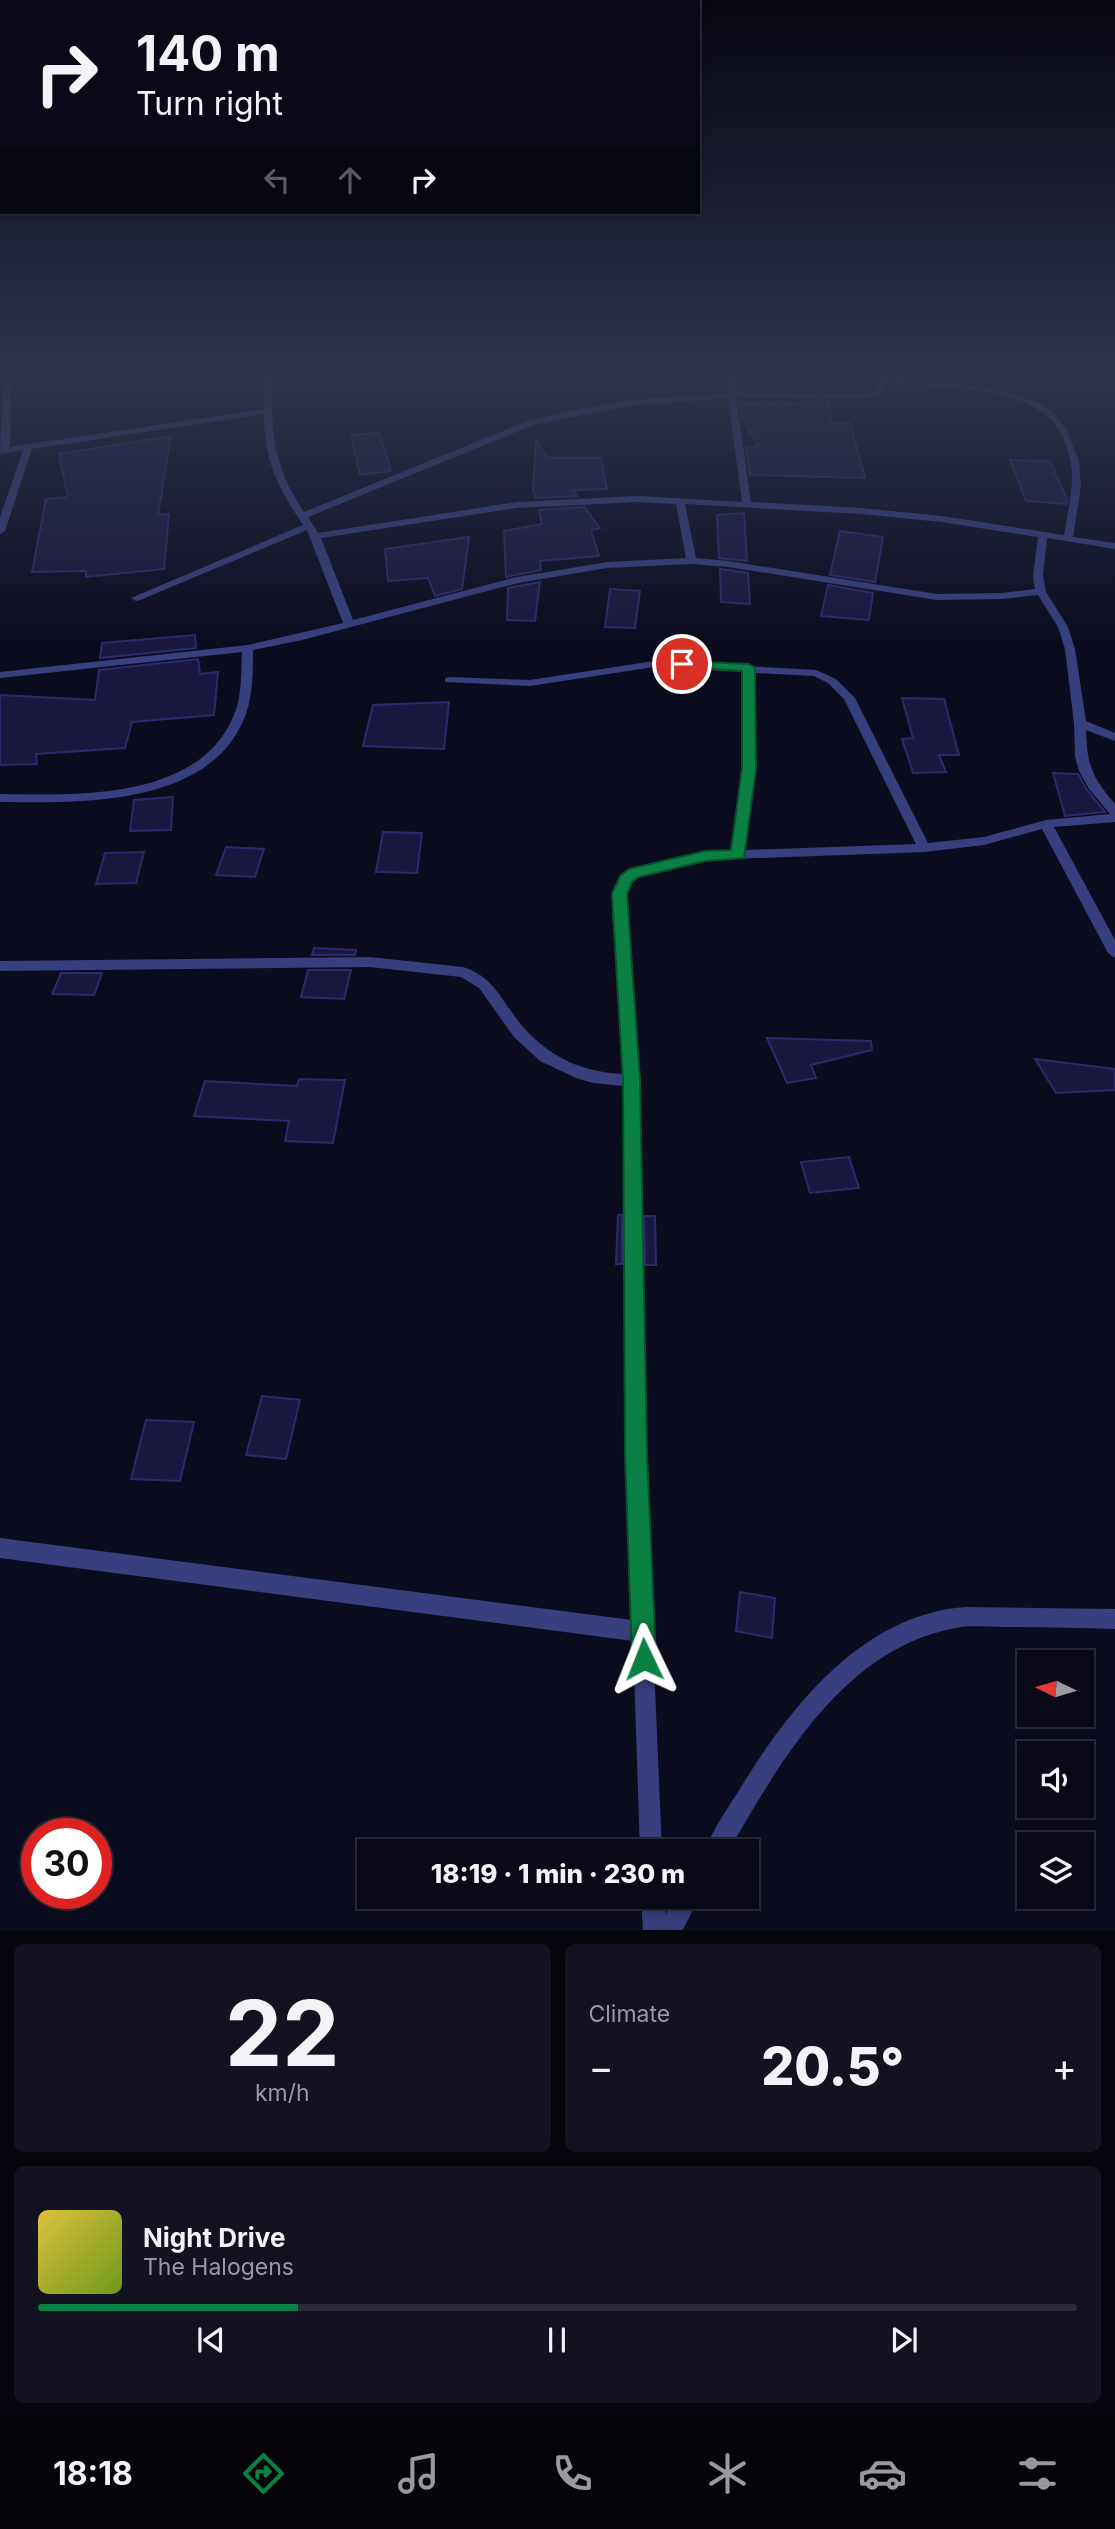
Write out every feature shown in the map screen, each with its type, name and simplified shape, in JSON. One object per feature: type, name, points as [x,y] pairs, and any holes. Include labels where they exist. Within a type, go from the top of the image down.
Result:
[{"type":"street","points":[[0,531],[22,465]]},
{"type":"street","points":[[276,465],[283,487],[316,536],[349,624]]},
{"type":"street","points":[[303,516],[427,465]]},
{"type":"street","points":[[742,465],[747,505]]},
{"type":"street","points":[[1068,538],[1075,465]]},
{"type":"street","points":[[316,536],[517,505],[601,499],[875,512],[1044,533],[1115,546]]},
{"type":"street","points":[[680,501],[692,561]]},
{"type":"street","points":[[136,598],[309,526]]},
{"type":"street","points":[[1044,533],[1038,560],[1041,592],[1063,627],[1070,649],[1080,723],[1081,756],[1085,771],[1115,812]]},
{"type":"street","points":[[0,675],[248,648],[298,638],[517,580],[570,569],[692,561],[727,564],[937,597],[1002,596],[1041,592]]},
{"type":"street","points":[[0,798],[47,799],[127,793],[152,787],[204,761],[224,743],[238,718],[245,694],[248,648]]},
{"type":"street","points":[[449,680],[530,682],[654,664],[816,673],[832,681],[849,698],[924,848]]},
{"type":"street","points":[[739,854],[739,833],[749,769],[749,668]]},
{"type":"street","points":[[1080,723],[1115,737]]},
{"type":"street","points":[[651,1839],[636,1453],[631,1080],[620,909],[620,894],[625,880],[634,873],[705,856],[924,848],[984,841],[1046,824],[1115,818]]},
{"type":"street","points":[[1046,824],[1115,953]]},
{"type":"street","points":[[0,966],[370,962],[463,972],[478,977],[487,985],[507,1018],[524,1038],[559,1066],[593,1079],[631,1080]]},
{"type":"street","points":[[0,1548],[643,1632]]},
{"type":"street","points":[[723,1839],[754,1785],[826,1690],[868,1653],[912,1628],[955,1618],[1115,1619]]},
{"type":"street","points":[[653,1909],[654,1930]]},
{"type":"street","points":[[669,1930],[681,1909]]},
{"type":"building","points":[[61,465],[166,465],[158,515],[169,514],[164,569],[86,577],[86,571],[32,572],[46,499],[68,497]]},
{"type":"building","points":[[358,465],[389,465],[391,471],[360,475]]},
{"type":"building","points":[[535,465],[602,465],[607,489],[572,490],[577,496],[536,498],[533,491]]},
{"type":"building","points":[[749,465],[861,465],[865,478],[750,475]]},
{"type":"building","points":[[1012,465],[1052,465],[1067,504],[1026,501]]},
{"type":"building","points":[[584,507],[600,528],[591,530],[599,556],[540,561],[541,570],[506,577],[504,531],[542,524],[539,510]]},
{"type":"building","points":[[744,513],[747,561],[719,558],[717,515]]},
{"type":"building","points":[[840,531],[883,537],[875,582],[830,575]]},
{"type":"building","points":[[469,537],[462,589],[435,596],[428,578],[388,581],[385,549]]},
{"type":"building","points":[[720,569],[748,573],[750,604],[721,602]]},
{"type":"building","points":[[540,582],[535,621],[507,620],[508,588]]},
{"type":"building","points":[[828,585],[873,593],[869,620],[821,616]]},
{"type":"building","points":[[610,589],[640,591],[635,628],[605,627]]},
{"type":"building","points":[[195,635],[196,648],[100,658],[102,643]]},
{"type":"building","points":[[198,659],[200,674],[218,672],[214,715],[132,722],[125,748],[36,754],[37,764],[0,765],[0,695],[95,700],[99,670]]},
{"type":"building","points":[[902,698],[944,699],[959,755],[939,755],[946,772],[913,773],[902,739],[913,738]]},
{"type":"building","points":[[449,702],[444,749],[363,746],[373,705]]},
{"type":"building","points":[[1053,773],[1078,774],[1105,812],[1065,816]]},
{"type":"building","points":[[173,797],[171,830],[130,831],[134,800]]},
{"type":"building","points":[[383,832],[422,833],[417,873],[376,872]]},
{"type":"building","points":[[226,847],[264,849],[255,877],[216,875]]},
{"type":"building","points":[[144,852],[136,883],[96,884],[105,853]]},
{"type":"building","points":[[314,948],[356,950],[355,955],[312,955]]},
{"type":"building","points":[[308,970],[351,970],[344,999],[301,997]]},
{"type":"building","points":[[61,973],[102,973],[94,995],[52,994]]},
{"type":"building","points":[[767,1038],[871,1041],[872,1050],[811,1065],[816,1078],[787,1083]]},
{"type":"building","points":[[1035,1059],[1115,1069],[1115,1090],[1056,1093]]},
{"type":"building","points":[[299,1079],[345,1080],[333,1143],[285,1141],[289,1121],[194,1116],[205,1081],[297,1086]]},
{"type":"building","points":[[849,1157],[859,1188],[810,1193],[801,1162]]},
{"type":"building","points":[[618,1215],[622,1215],[622,1264],[616,1264]]},
{"type":"building","points":[[644,1216],[655,1216],[656,1265],[645,1265]]},
{"type":"building","points":[[262,1396],[300,1400],[286,1459],[246,1455]]},
{"type":"building","points":[[146,1420],[194,1422],[180,1481],[131,1479]]},
{"type":"building","points":[[740,1592],[775,1598],[772,1638],[736,1631]]},
{"type":"route","points":[[644,1659],[636,1453],[631,1080],[620,894],[625,880],[634,873],[705,856],[739,854],[739,833],[749,769],[749,668],[682,664]]}]
